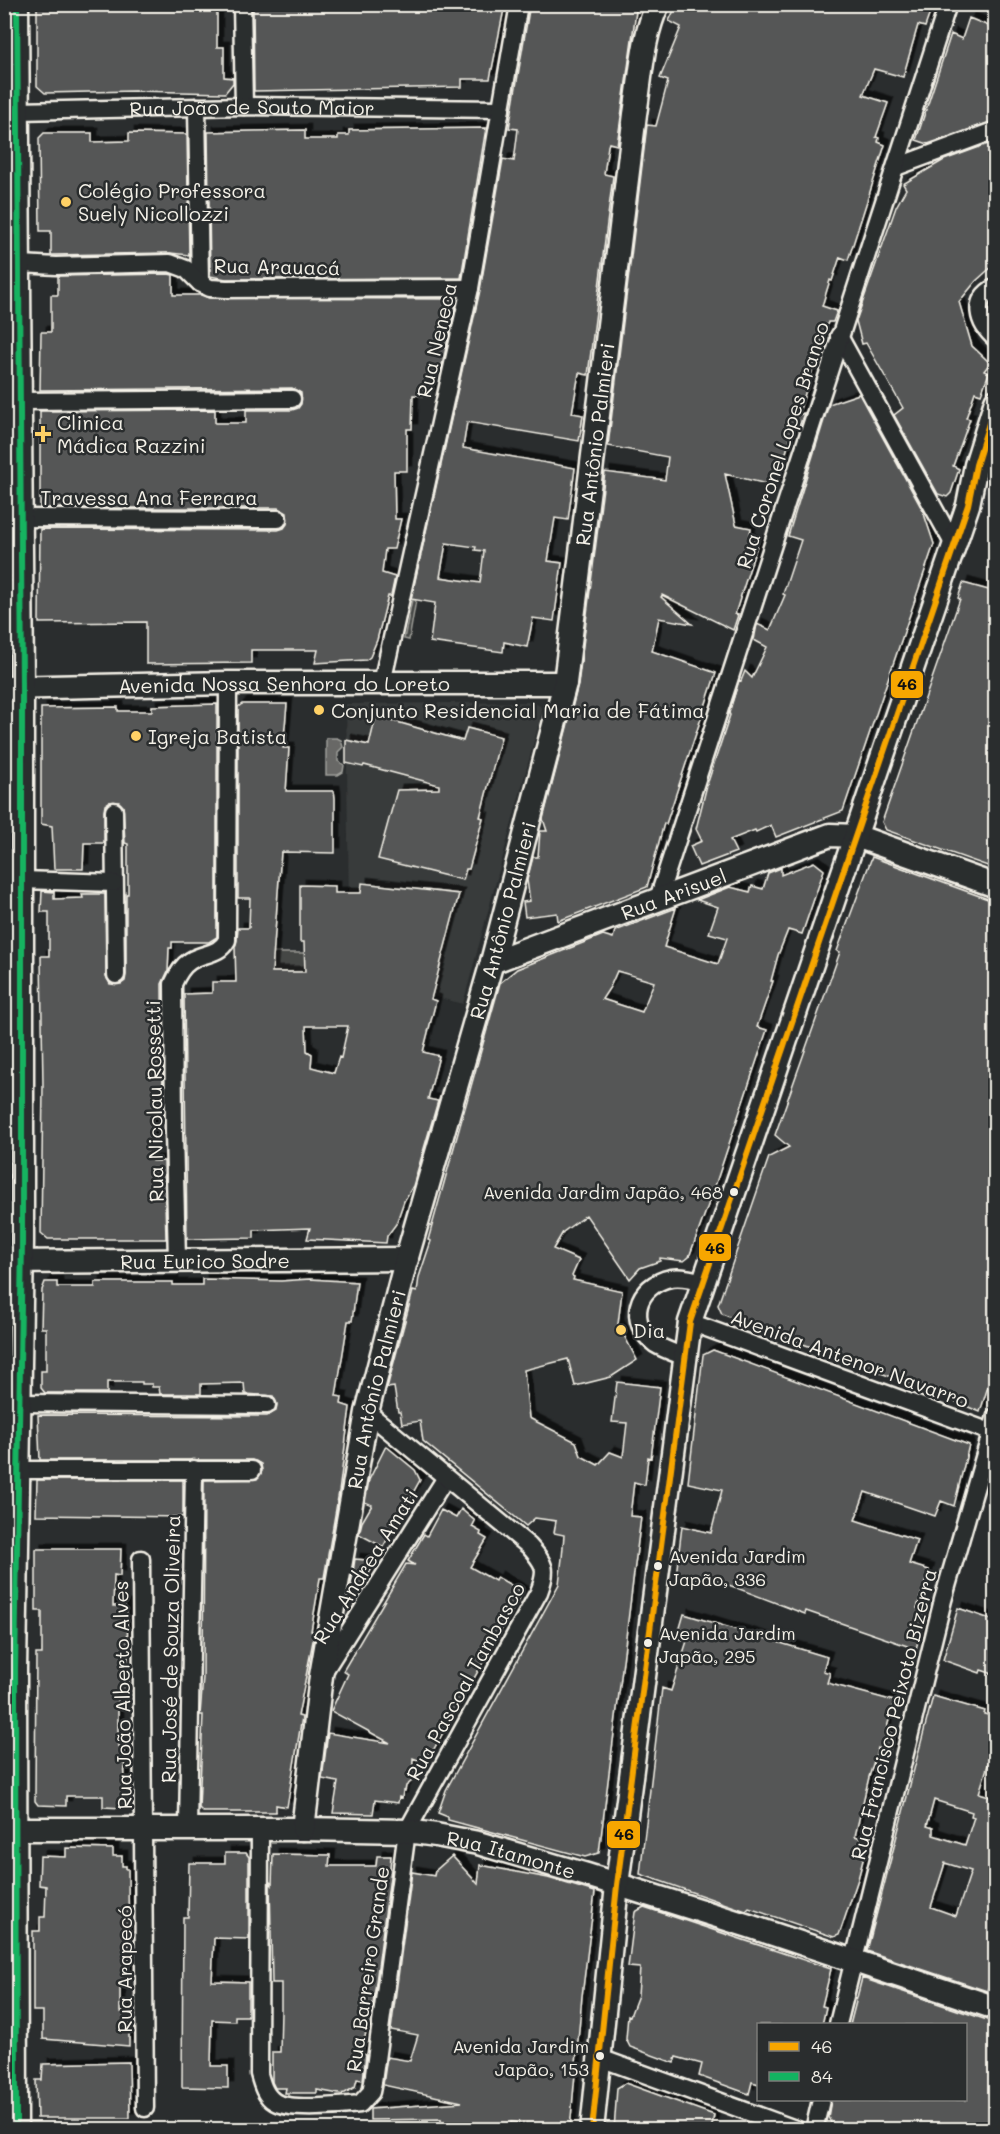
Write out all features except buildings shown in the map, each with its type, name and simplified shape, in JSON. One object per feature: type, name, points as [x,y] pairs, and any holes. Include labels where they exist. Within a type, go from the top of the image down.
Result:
[{"type":"street","points":[[16,2130],[10,2042],[9,1829],[19,1470],[15,1418],[13,1262],[22,880],[13,688],[21,518],[13,399],[11,263],[11,112],[17,4]]},
{"type":"street","points":[[242,4],[244,106]]},
{"type":"street","name":"Rua Neneca","points":[[382,683],[470,288],[519,4]]},
{"type":"street","name":"Rua Antônio Palmieri","points":[[303,1829],[321,1676],[367,1413],[407,1259],[492,962],[565,683],[635,114],[651,18],[658,4]]},
{"type":"street","name":"Rua Coronel Lopes Branco","points":[[658,899],[948,4]]},
{"type":"street","name":"Rua João de Souto Maior","points":[[11,112],[244,106],[501,109]]},
{"type":"street","points":[[197,107],[200,283]]},
{"type":"street","points":[[896,167],[996,129]]},
{"type":"street","name":"Rua Arauacá","points":[[11,263],[56,266],[170,263],[186,269],[200,283],[210,288],[226,289],[470,288]]},
{"type":"street","points":[[996,287],[982,297],[978,307],[979,318],[987,332],[996,339]]},
{"type":"street","points":[[839,336],[954,545]]},
{"type":"street","points":[[13,399],[292,399]]},
{"type":"street","points":[[592,2130],[617,1885],[690,1322],[968,505],[976,465],[996,401]]},
{"type":"street","points":[[968,505],[988,470],[996,447]]},
{"type":"street","name":"Travessa Ana Ferrara","points":[[21,518],[278,519]]},
{"type":"street","name":"Avenida Nossa Senhora do Loreto","points":[[13,688],[228,682],[565,683]]},
{"type":"street","name":"Rua Nicolau Rossetti","points":[[177,1261],[173,984],[178,972],[190,961],[216,952],[223,948],[227,940],[228,682]]},
{"type":"street","points":[[114,811],[116,975]]},
{"type":"street","name":"Rua Arisuel","points":[[492,962],[830,835],[856,836]]},
{"type":"street","points":[[856,836],[996,886]]},
{"type":"street","points":[[22,880],[114,883]]},
{"type":"street","name":"Rua Eurico Sodre","points":[[13,1262],[407,1259]]},
{"type":"street","points":[[686,1357],[666,1350],[654,1343],[643,1332],[638,1318],[639,1306],[644,1293],[656,1283],[670,1278],[683,1277],[703,1282]]},
{"type":"street","name":"Avenida Antenor Navarro","points":[[690,1322],[994,1428]]},
{"type":"street","points":[[15,1418],[267,1405]]},
{"type":"street","name":"Rua Pascoal Tambasco","points":[[367,1413],[529,1546],[540,1558],[546,1575],[539,1592],[407,1831]]},
{"type":"street","name":"Rua Francisco Peixoto Bizerra","points":[[838,2023],[943,1600],[994,1428]]},
{"type":"street","name":"Rua José de Souza Oliveira","points":[[188,1829],[194,1469]]},
{"type":"street","points":[[19,1470],[252,1470]]},
{"type":"street","name":"Rua Andrea Amati","points":[[321,1676],[445,1479]]},
{"type":"street","name":"Rua João Alberto Alves","points":[[141,1560],[144,1829]]},
{"type":"street","name":"Rua Itamonte","points":[[9,1829],[407,1831],[478,1843],[617,1885],[996,2008]]},
{"type":"street","name":"Rua Arapecó","points":[[144,1829],[145,2108]]},
{"type":"street","name":"Rua Barreiro Grande","points":[[260,1829],[259,2074],[262,2087],[275,2102],[285,2106],[339,2107],[360,2104],[371,2092],[407,1831]]},
{"type":"street","points":[[600,2058],[798,2130]]},
{"type":"street","points":[[814,2130],[821,2101]]},
{"type":"shaded area","points":[[995,292],[995,324],[986,317],[986,300]]},
{"type":"shaded area","points":[[412,600],[416,600],[409,640],[404,639]]},
{"type":"shaded area","points":[[529,702],[540,706],[542,712],[463,1004],[350,975],[346,704]]},
{"type":"shaded area","points":[[326,738],[341,740],[343,747],[338,752],[338,761],[344,765],[343,772],[338,775],[326,775]]},
{"type":"shaded area","points":[[273,953],[311,953],[311,971],[271,972]]},
{"type":"transit line","name":"84","points":[[16,2130],[15,1670],[22,1242],[22,688],[17,4]]},
{"type":"transit line","name":"46","points":[[592,2130],[617,1885],[690,1322],[968,505],[976,465],[996,401]]},
{"type":"place","name":"Colégio Professora Suely Nicollozzi","points":[[66,202]]},
{"type":"place","name":"Clinica Mádica Razzini","points":[[43,434]]},
{"type":"place","name":"Conjunto Residencial Maria de Fátima","points":[[319,710]]},
{"type":"place","name":"Igreja Batista","points":[[136,736]]},
{"type":"place","name":"Avenida Jardim Japão, 468","points":[[734,1192]]},
{"type":"place","name":"Dia","points":[[621,1330]]},
{"type":"place","name":"Avenida Jardim Japão, 336","points":[[658,1566]]},
{"type":"place","name":"Avenida Jardim Japão, 295","points":[[648,1643]]},
{"type":"place","name":"Avenida Jardim Japão, 153","points":[[600,2056]]}]
